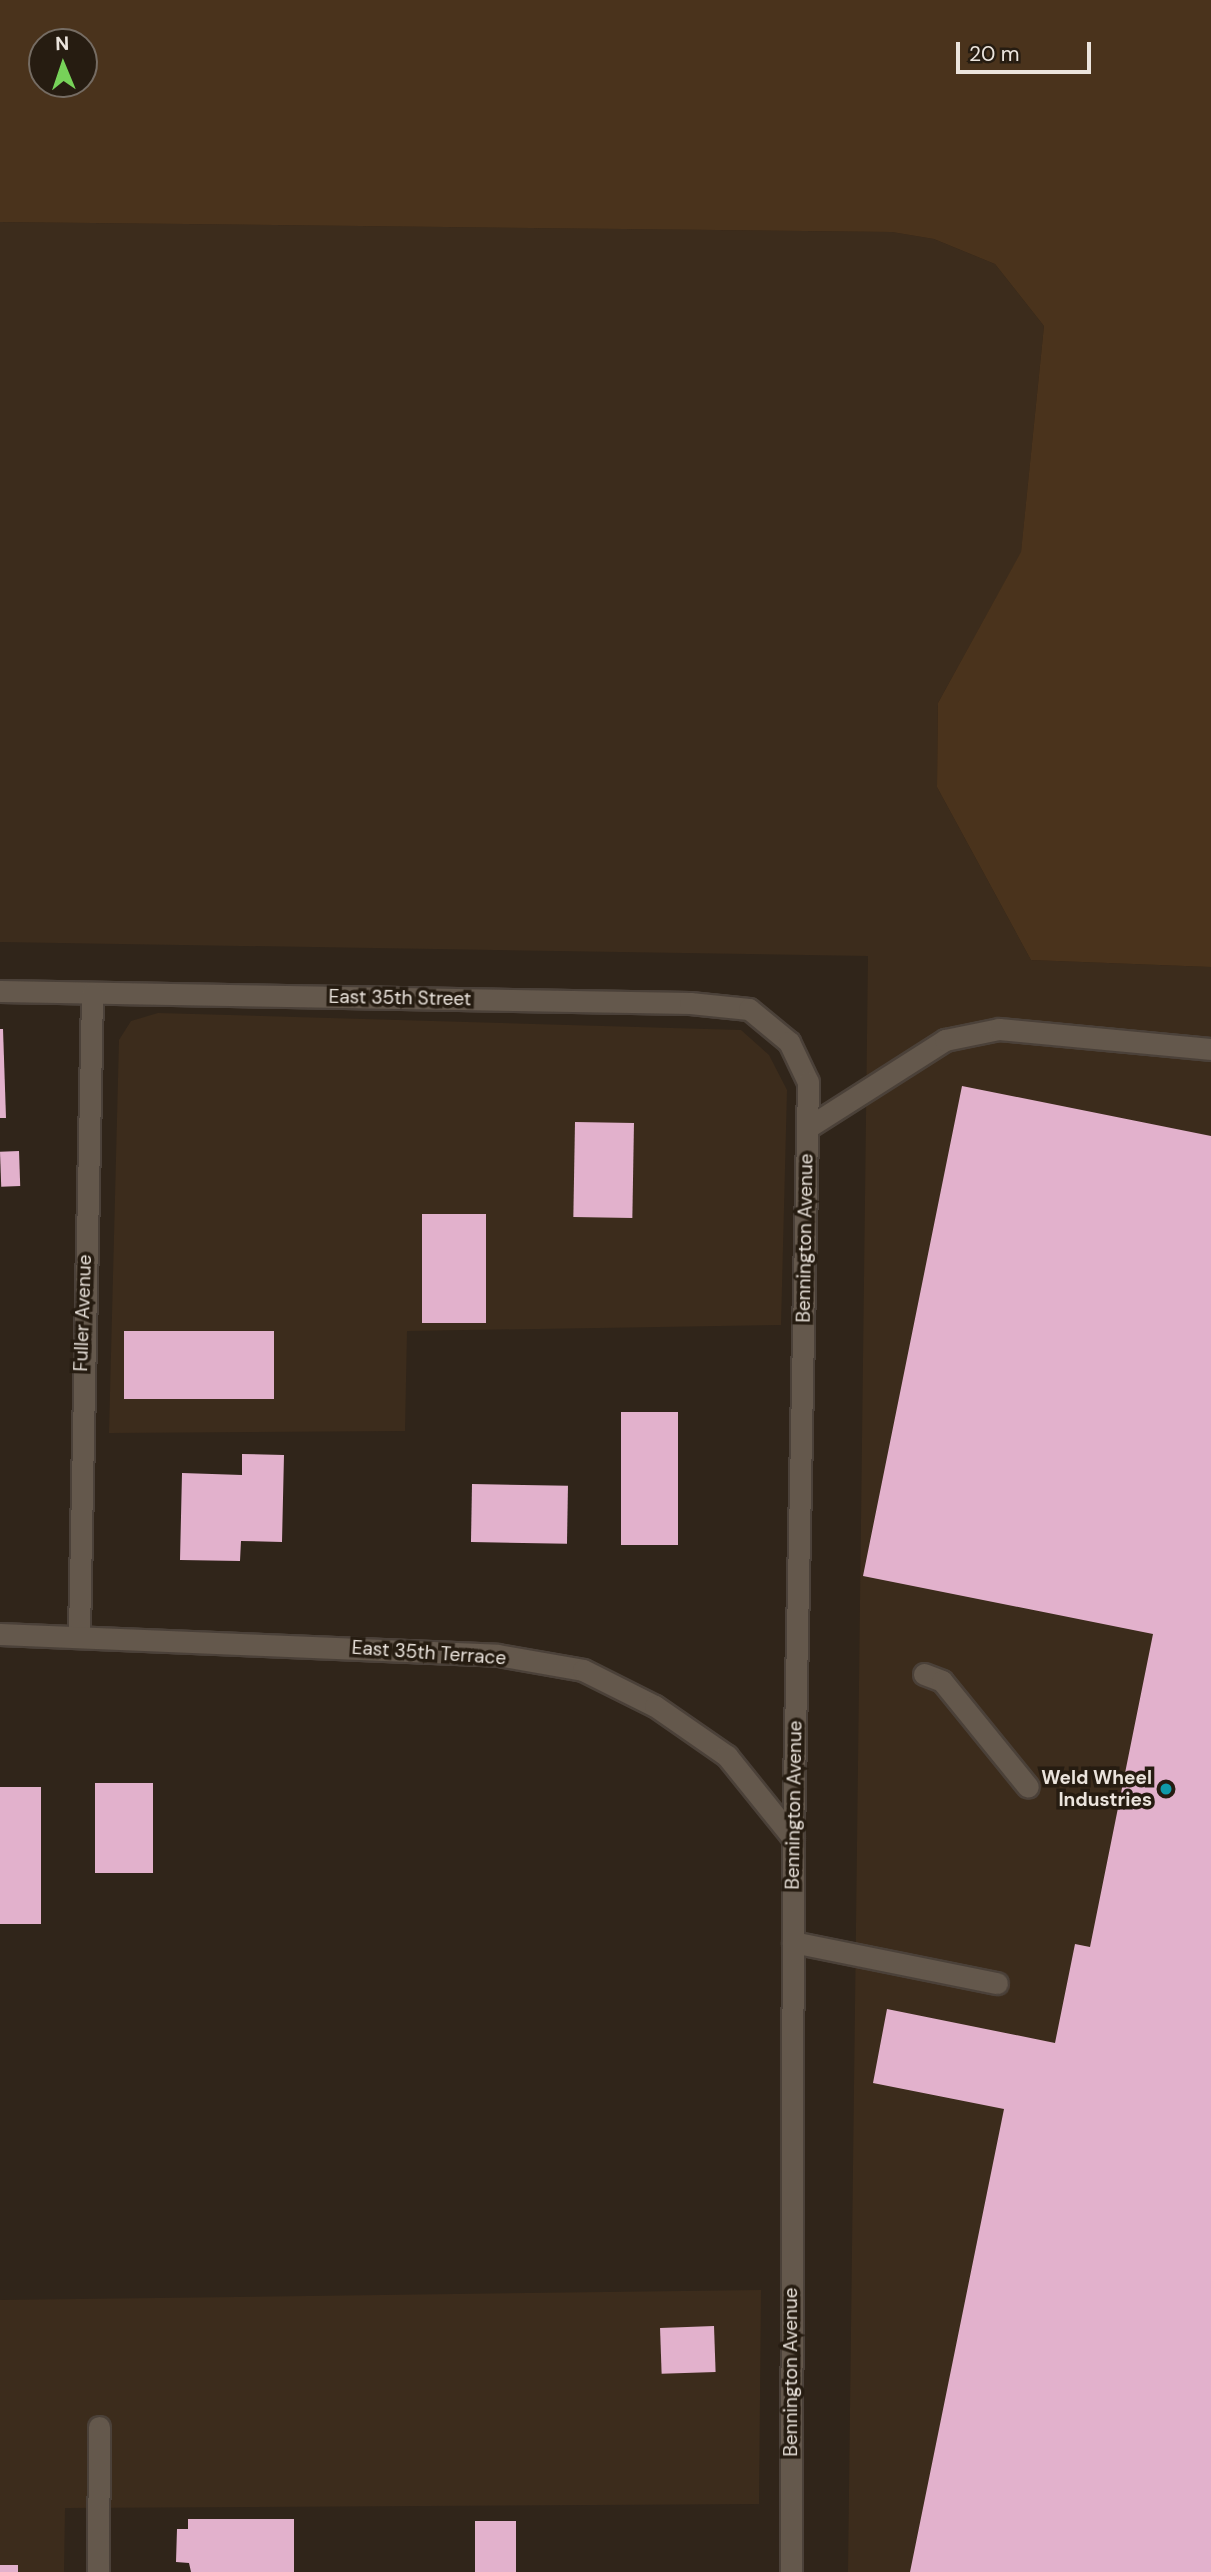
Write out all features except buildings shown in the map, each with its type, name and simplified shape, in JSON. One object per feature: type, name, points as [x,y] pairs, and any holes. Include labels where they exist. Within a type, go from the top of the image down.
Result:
[{"type":"street","name":"East 35th Street","points":[[0,991],[691,1003],[749,1009],[789,1042]]},
{"type":"street","name":"Fuller Avenue","points":[[79,1632],[92,993]]},
{"type":"street","points":[[807,1128],[945,1040],[999,1029],[1211,1049]]},
{"type":"street","name":"Bennington Avenue","points":[[789,1042],[808,1082],[793,1838],[791,2572]]},
{"type":"street","name":"East 35th Terrace","points":[[0,1633],[79,1632],[498,1656],[583,1670],[655,1706],[727,1756],[793,1838]]},
{"type":"street","points":[[923,1674],[942,1681],[1028,1787]]},
{"type":"street","points":[[793,1942],[997,1983]]},
{"type":"street","points":[[98,2572],[99,2427]]},
{"type":"shaded area","points":[[0,0],[1211,0],[1211,967],[1031,960],[937,787],[938,703],[1021,552],[1044,326],[995,264],[934,239],[892,232],[0,222]]},
{"type":"shaded area","points":[[0,222],[892,232],[934,239],[995,264],[1044,326],[1021,553],[938,703],[937,787],[1031,960],[1211,967],[1211,2572],[848,2572],[868,956],[0,942]]},
{"type":"shaded area","points":[[158,1013],[741,1030],[769,1055],[787,1090],[781,1325],[407,1331],[405,1431],[109,1433],[119,1040],[131,1021]]},
{"type":"shaded area","points":[[761,2290],[759,2504],[65,2508],[64,2572],[0,2572],[0,2300]]},
{"type":"place","name":"Weld Wheel Industries","points":[[1166,1789]]}]
